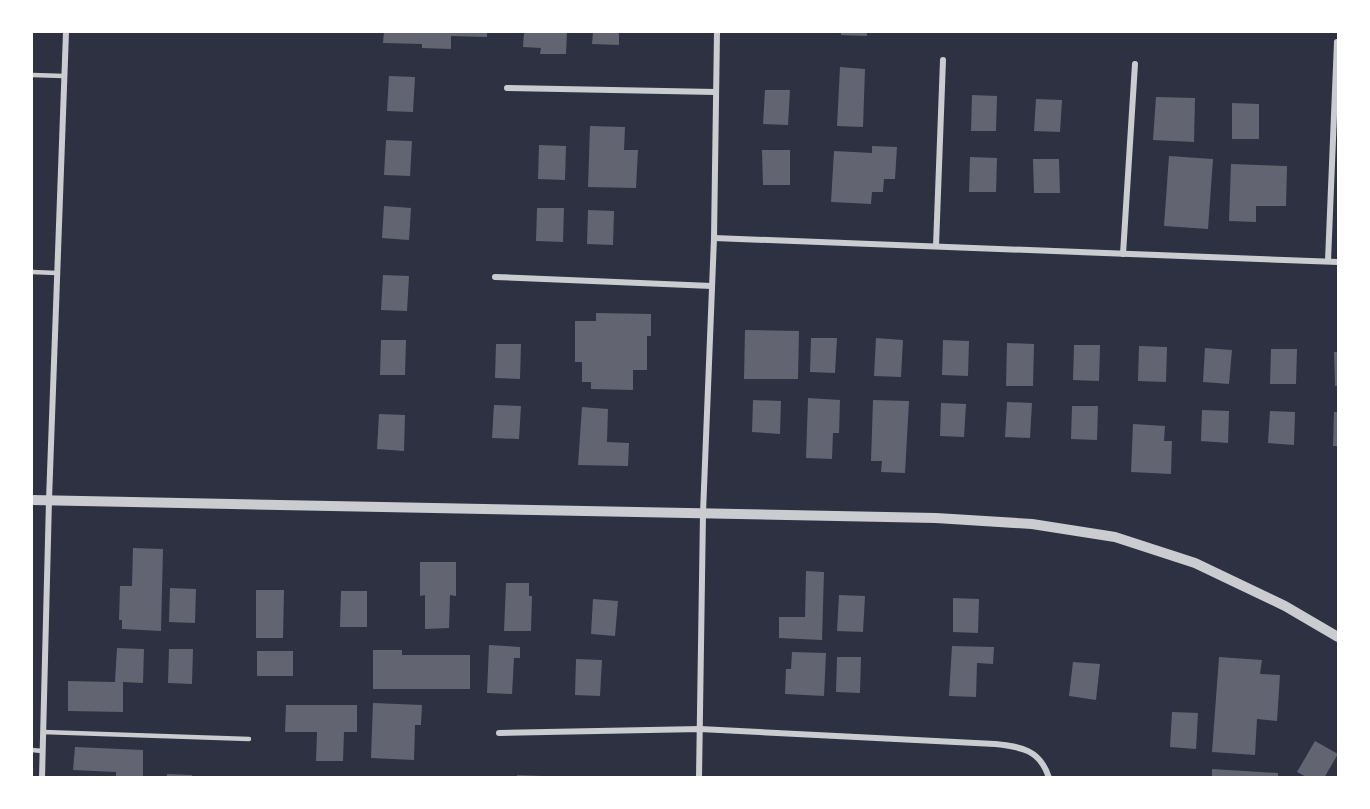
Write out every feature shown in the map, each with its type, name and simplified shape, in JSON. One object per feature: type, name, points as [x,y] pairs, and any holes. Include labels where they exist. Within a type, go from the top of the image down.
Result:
[{"type":"street","points":[[42,777],[49,500],[66,32]]},
{"type":"street","points":[[699,777],[704,513],[714,238],[717,32]]},
{"type":"street","points":[[1328,261],[1337,42]]},
{"type":"street","points":[[936,246],[943,60]]},
{"type":"street","points":[[1123,254],[1135,64]]},
{"type":"street","points":[[507,88],[716,92]]},
{"type":"street","points":[[714,238],[1338,262]]},
{"type":"street","points":[[495,277],[712,285]]},
{"type":"street","points":[[32,500],[936,518],[1032,524],[1114,537],[1195,563],[1285,606],[1338,637]]},
{"type":"street","points":[[499,733],[700,729],[1020,747],[1040,758],[1049,777]]},
{"type":"lane","points":[[32,75],[64,76]]},
{"type":"lane","points":[[32,272],[57,273]]},
{"type":"lane","points":[[43,732],[249,739]]},
{"type":"lane","points":[[32,750],[42,751]]},
{"type":"building","points":[[384,32],[487,32],[487,37],[451,36],[451,49],[422,48],[422,44],[383,43]]},
{"type":"building","points":[[524,32],[567,32],[566,54],[540,54],[541,48],[523,47]]},
{"type":"building","points":[[593,32],[619,32],[619,45],[592,44]]},
{"type":"building","points":[[841,32],[867,32],[867,36],[841,35]]},
{"type":"building","points":[[840,67],[865,69],[863,127],[837,126]]},
{"type":"building","points":[[389,76],[415,77],[413,112],[387,111]]},
{"type":"building","points":[[765,90],[790,90],[788,125],[763,124]]},
{"type":"building","points":[[972,95],[997,96],[996,131],[971,131]]},
{"type":"building","points":[[1156,97],[1195,98],[1194,142],[1153,140]]},
{"type":"building","points":[[1036,99],[1062,100],[1060,132],[1034,131]]},
{"type":"building","points":[[1232,103],[1259,104],[1259,139],[1232,139]]},
{"type":"building","points":[[590,126],[625,127],[624,150],[638,150],[636,188],[588,187]]},
{"type":"building","points":[[386,140],[412,141],[410,176],[384,175]]},
{"type":"building","points":[[539,145],[566,146],[565,180],[538,179]]},
{"type":"building","points":[[872,146],[897,147],[895,179],[884,179],[883,192],[872,192],[871,204],[831,202],[834,151],[872,153]]},
{"type":"building","points":[[762,150],[790,150],[790,185],[763,185]]},
{"type":"building","points":[[1169,156],[1213,159],[1208,229],[1164,226]]},
{"type":"building","points":[[970,157],[997,158],[996,192],[969,192]]},
{"type":"building","points":[[1033,159],[1059,159],[1060,193],[1034,193]]},
{"type":"building","points":[[1231,164],[1287,166],[1286,206],[1256,206],[1256,222],[1229,221]]},
{"type":"building","points":[[384,206],[411,208],[409,240],[382,238]]},
{"type":"building","points":[[537,208],[564,208],[563,242],[536,241]]},
{"type":"building","points":[[588,210],[614,211],[613,245],[587,244]]},
{"type":"building","points":[[383,275],[409,276],[407,311],[381,310]]},
{"type":"building","points":[[596,313],[651,314],[651,336],[647,336],[647,370],[633,370],[633,390],[591,389],[591,382],[582,382],[582,362],[575,362],[575,321],[596,321]]},
{"type":"building","points":[[745,330],[799,331],[798,379],[744,379]]},
{"type":"building","points":[[811,338],[837,338],[835,373],[810,372]]},
{"type":"building","points":[[876,338],[903,340],[901,377],[874,376]]},
{"type":"building","points":[[381,340],[406,340],[405,375],[380,375]]},
{"type":"building","points":[[943,340],[969,341],[968,376],[942,375]]},
{"type":"building","points":[[1007,343],[1034,344],[1033,386],[1006,386]]},
{"type":"building","points":[[496,344],[521,344],[520,379],[495,378]]},
{"type":"building","points":[[1074,345],[1100,345],[1099,381],[1073,380]]},
{"type":"building","points":[[1139,346],[1167,347],[1166,382],[1138,381]]},
{"type":"building","points":[[1205,348],[1232,350],[1229,384],[1203,382]]},
{"type":"building","points":[[1271,349],[1297,349],[1296,384],[1270,384]]},
{"type":"building","points":[[1334,352],[1338,352],[1338,386],[1335,386]]},
{"type":"building","points":[[808,398],[840,400],[839,433],[833,433],[832,459],[806,458]]},
{"type":"building","points":[[753,400],[781,401],[780,434],[752,432]]},
{"type":"building","points":[[873,400],[909,401],[905,473],[881,472],[882,461],[871,461]]},
{"type":"building","points":[[1007,402],[1032,403],[1030,438],[1005,437]]},
{"type":"building","points":[[941,403],[966,404],[964,437],[940,436]]},
{"type":"building","points":[[494,405],[521,406],[519,439],[492,438]]},
{"type":"building","points":[[1072,406],[1098,406],[1097,440],[1071,439]]},
{"type":"building","points":[[582,407],[608,409],[607,442],[629,443],[628,466],[578,465]]},
{"type":"building","points":[[1202,410],[1229,411],[1228,443],[1201,441]]},
{"type":"building","points":[[1270,411],[1295,412],[1294,445],[1268,443]]},
{"type":"building","points":[[1334,412],[1338,412],[1338,446],[1333,446]]},
{"type":"building","points":[[379,414],[405,415],[404,451],[377,449]]},
{"type":"building","points":[[1133,424],[1165,426],[1164,441],[1172,441],[1171,474],[1131,472]]},
{"type":"building","points":[[133,548],[163,549],[161,631],[122,629],[122,620],[119,620],[120,586],[132,586]]},
{"type":"building","points":[[420,562],[456,562],[456,596],[450,595],[449,628],[425,629],[425,595],[420,596]]},
{"type":"building","points":[[806,571],[824,572],[822,640],[779,638],[779,617],[805,617]]},
{"type":"building","points":[[506,583],[529,583],[529,596],[532,596],[531,631],[504,631]]},
{"type":"building","points":[[170,588],[196,589],[195,623],[169,622]]},
{"type":"building","points":[[256,590],[284,590],[283,638],[256,638]]},
{"type":"building","points":[[341,591],[367,591],[367,627],[340,627]]},
{"type":"building","points":[[839,595],[865,596],[863,632],[837,631]]},
{"type":"building","points":[[953,598],[979,599],[978,633],[953,632]]},
{"type":"building","points":[[593,599],[618,601],[615,636],[591,634]]},
{"type":"building","points":[[489,645],[520,647],[520,658],[514,658],[512,694],[487,693]]},
{"type":"building","points":[[952,646],[994,647],[993,664],[977,663],[976,697],[949,696]]},
{"type":"building","points":[[117,648],[144,649],[143,683],[123,682],[123,712],[68,711],[68,681],[115,682]]},
{"type":"building","points":[[169,649],[193,649],[192,684],[168,683]]},
{"type":"building","points":[[373,650],[402,650],[402,655],[470,655],[470,689],[373,689]]},
{"type":"building","points":[[257,651],[293,651],[293,676],[257,676]]},
{"type":"building","points":[[792,652],[826,653],[824,696],[785,694],[786,669],[791,669]]},
{"type":"building","points":[[837,657],[861,657],[860,693],[836,692]]},
{"type":"building","points":[[1219,657],[1262,660],[1260,674],[1280,675],[1277,721],[1257,719],[1255,755],[1212,752]]},
{"type":"building","points":[[576,659],[602,660],[600,696],[575,695]]},
{"type":"building","points":[[1073,662],[1100,664],[1096,700],[1069,696]]},
{"type":"building","points":[[373,703],[422,705],[421,725],[415,725],[414,760],[371,758]]},
{"type":"building","points":[[286,705],[357,705],[357,732],[344,732],[343,761],[316,761],[317,732],[285,732]]},
{"type":"building","points":[[1172,712],[1198,713],[1196,749],[1170,747]]},
{"type":"building","points":[[1315,741],[1338,754],[1324,778],[1308,778],[1297,772]]},
{"type":"building","points":[[75,747],[143,750],[143,778],[116,778],[116,772],[73,770]]},
{"type":"building","points":[[1212,769],[1278,773],[1278,778],[1212,778]]},
{"type":"building","points":[[167,774],[192,775],[192,778],[167,778]]},
{"type":"building","points":[[517,775],[543,776],[543,778],[517,778]]}]
